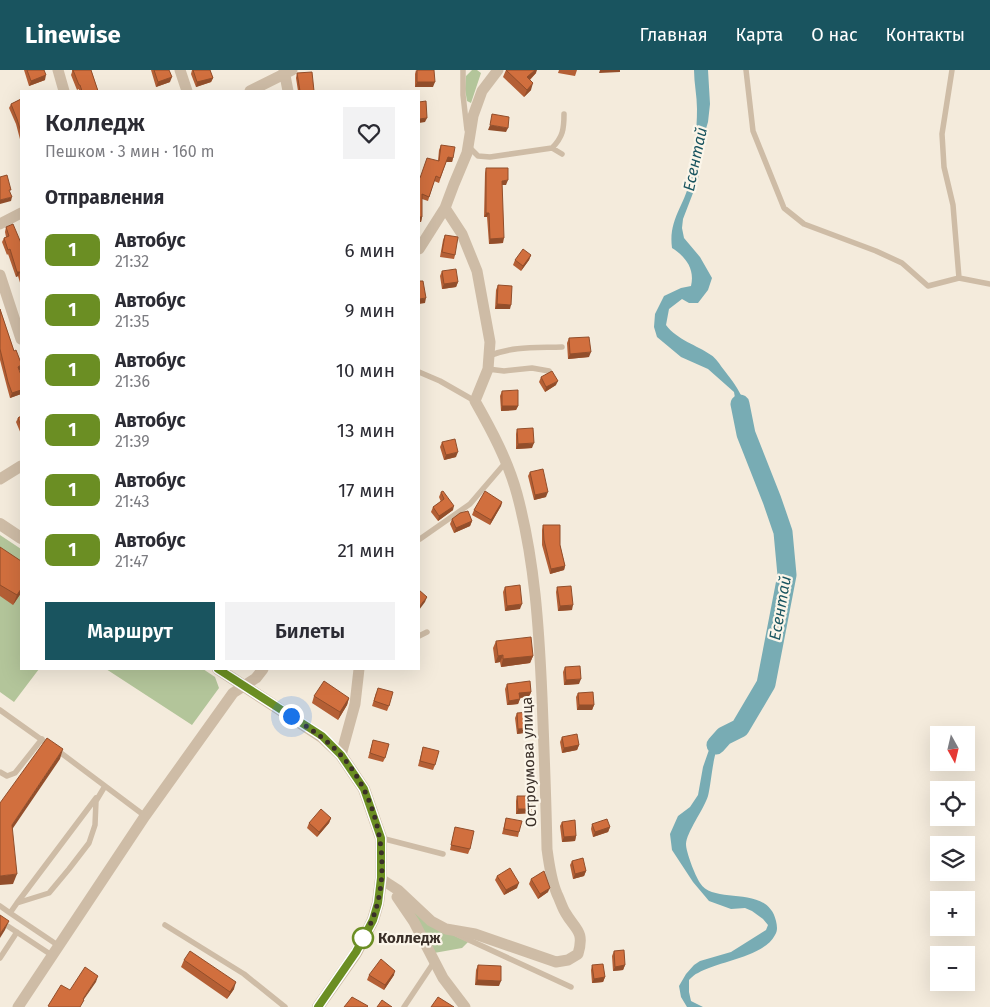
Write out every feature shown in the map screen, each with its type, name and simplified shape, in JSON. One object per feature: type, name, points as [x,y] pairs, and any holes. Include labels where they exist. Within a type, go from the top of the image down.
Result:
[{"type":"street","points":[[58,70],[64,90]]},
{"type":"street","points":[[180,70],[187,90]]},
{"type":"street","points":[[252,90],[287,71],[288,90]]},
{"type":"street","points":[[420,247],[445,208],[469,147],[473,116],[482,91],[495,71]]},
{"type":"street","points":[[445,208],[462,234],[476,271],[490,342],[488,369],[475,401]]},
{"type":"street","points":[[0,224],[20,214]]},
{"type":"street","points":[[0,274],[20,336]]},
{"type":"street","name":"Остроумова улица","points":[[381,878],[398,890],[431,921],[446,929],[484,937],[556,962],[568,960],[578,954],[581,943],[578,928],[566,914],[556,892],[547,849],[538,617],[532,561],[517,494],[506,462],[496,439],[475,401]]},
{"type":"street","points":[[0,479],[20,467]]},
{"type":"street","points":[[0,524],[20,537]]},
{"type":"street","points":[[220,670],[322,736],[341,755],[364,789],[381,838],[381,878],[378,903],[373,920],[356,952],[318,1007]]},
{"type":"street","points":[[18,1007],[145,816],[233,693],[256,678],[262,670]]},
{"type":"street","points":[[341,755],[355,704],[359,670]]},
{"type":"street","points":[[381,878],[402,903],[443,978],[465,1007]]},
{"type":"lane","points":[[463,70],[462,95],[469,147],[478,156],[490,157],[552,148],[559,141],[563,132],[564,114]]},
{"type":"lane","points":[[746,70],[752,131],[784,208],[804,224],[876,251],[902,263],[928,286],[959,278],[990,284]]},
{"type":"lane","points":[[952,70],[942,134],[944,167],[953,205],[959,278]]},
{"type":"lane","points":[[552,148],[562,154]]},
{"type":"lane","points":[[489,356],[519,348],[562,347]]},
{"type":"lane","points":[[488,369],[504,372],[532,368],[549,371]]},
{"type":"lane","points":[[420,372],[440,381],[475,401]]},
{"type":"lane","points":[[420,538],[470,504],[506,462]]},
{"type":"lane","points":[[420,636],[427,632]]},
{"type":"lane","points":[[0,710],[145,816]]},
{"type":"lane","points":[[0,772],[8,776],[15,773],[42,740]]},
{"type":"lane","points":[[10,913],[105,786]]},
{"type":"lane","points":[[17,903],[49,894],[69,869],[89,842],[95,825],[98,796]]},
{"type":"lane","points":[[381,838],[443,854]]},
{"type":"lane","points":[[0,906],[57,951]]},
{"type":"lane","points":[[0,921],[16,932],[57,951]]},
{"type":"lane","points":[[165,925],[244,974],[285,1007]]},
{"type":"lane","points":[[446,929],[571,987]]},
{"type":"lane","points":[[0,958],[16,932]]},
{"type":"lane","points":[[404,1007],[434,962]]},
{"type":"green space","points":[[472,70],[477,70],[481,73],[471,103],[467,101],[465,89],[466,76]]},
{"type":"green space","points":[[0,535],[20,548],[20,670],[38,670],[14,702],[0,692]]},
{"type":"green space","points":[[108,670],[204,670],[215,677],[219,688],[192,725]]},
{"type":"green space","points":[[406,904],[455,936],[468,942],[462,948],[434,953]]},
{"type":"water","points":[[694,70],[708,70],[710,104],[708,122],[702,142],[698,180],[683,219],[682,228],[684,238],[700,257],[712,278],[708,290],[698,303],[689,303],[682,299],[669,309],[666,325],[676,335],[713,356],[718,362],[742,398],[749,430],[743,429],[738,415],[734,392],[708,369],[681,357],[657,337],[654,327],[655,314],[664,296],[681,288],[691,286],[692,280],[692,274],[685,259],[672,248],[671,237],[675,220],[688,188],[694,152],[697,109]]},
{"type":"water","points":[[738,729],[722,742],[716,751],[708,796],[689,834],[686,848],[700,883],[707,890],[752,898],[762,902],[771,909],[776,921],[777,930],[775,935],[761,949],[697,973],[689,980],[689,992],[691,1001],[703,1007],[687,1007],[681,997],[679,986],[694,965],[700,961],[731,952],[766,930],[768,925],[763,919],[745,908],[731,909],[709,901],[693,882],[672,850],[670,834],[678,816],[690,807],[698,795],[703,767],[710,747],[722,736]]},
{"type":"building","points":[[27,70],[44,70],[46,75],[31,81]]},
{"type":"building","points":[[73,70],[91,70],[98,90],[82,90]]},
{"type":"building","points":[[154,70],[169,70],[172,77],[158,82]]},
{"type":"building","points":[[193,70],[210,70],[213,78],[197,82]]},
{"type":"building","points":[[417,70],[434,70],[435,82],[417,82]]},
{"type":"building","points":[[506,70],[535,70],[527,77],[533,83],[527,90]]},
{"type":"building","points":[[312,72],[314,90],[300,90],[297,73]]},
{"type":"building","points":[[20,100],[20,129],[17,119],[11,104]]},
{"type":"building","points":[[426,101],[427,118],[420,119],[420,102]]},
{"type":"building","points":[[492,114],[509,117],[508,128],[490,125]]},
{"type":"building","points":[[441,145],[455,147],[453,158],[448,157],[440,178],[436,176],[429,197],[422,194],[422,217],[420,217],[420,178],[427,158],[439,161]]},
{"type":"building","points":[[486,168],[508,168],[508,180],[502,181],[504,238],[490,239],[489,213],[486,213]]},
{"type":"building","points":[[7,175],[12,197],[0,200],[0,177]]},
{"type":"building","points":[[13,224],[20,241],[20,272],[17,272],[10,249],[8,250],[4,238],[9,236],[6,227]]},
{"type":"building","points":[[445,235],[458,237],[455,255],[442,252]]},
{"type":"building","points":[[523,249],[531,255],[523,266],[515,260]]},
{"type":"building","points":[[456,269],[458,282],[444,284],[442,271]]},
{"type":"building","points":[[420,281],[423,281],[426,298],[420,299]]},
{"type":"building","points":[[498,285],[512,286],[511,305],[497,304]]},
{"type":"building","points":[[0,309],[14,351],[16,350],[20,360],[20,366],[18,367],[20,372],[20,390],[12,393],[0,349]]},
{"type":"building","points":[[589,337],[591,352],[570,354],[569,338]]},
{"type":"building","points":[[552,371],[558,381],[546,387],[541,377]]},
{"type":"building","points":[[518,390],[518,406],[502,406],[502,391]]},
{"type":"building","points":[[533,428],[534,443],[518,444],[517,429]]},
{"type":"building","points":[[455,439],[458,452],[446,455],[442,442]]},
{"type":"building","points":[[543,469],[548,492],[535,495],[530,472]]},
{"type":"building","points":[[443,491],[454,506],[439,516],[433,507],[444,499],[441,492]]},
{"type":"building","points":[[485,491],[502,502],[491,520],[474,510]]},
{"type":"building","points":[[468,511],[472,521],[456,528],[452,519],[460,513]]},
{"type":"building","points":[[543,525],[560,525],[560,545],[565,566],[551,569],[544,540]]},
{"type":"building","points":[[0,547],[20,560],[20,590],[17,595],[0,585]]},
{"type":"building","points":[[520,585],[522,604],[507,606],[505,587]]},
{"type":"building","points":[[571,586],[573,605],[560,606],[557,587]]},
{"type":"building","points":[[420,591],[427,597],[420,606]]},
{"type":"building","points":[[531,637],[533,656],[503,659],[503,655],[498,656],[496,641]]},
{"type":"building","points":[[580,666],[581,679],[566,680],[565,667]]},
{"type":"building","points":[[324,681],[349,698],[340,712],[314,696]]},
{"type":"building","points":[[530,681],[531,692],[519,693],[520,699],[509,701],[507,684]]},
{"type":"building","points":[[378,688],[393,692],[389,706],[374,701]]},
{"type":"building","points":[[593,692],[594,705],[579,705],[578,693]]},
{"type":"building","points":[[531,712],[532,728],[518,729],[517,713]]},
{"type":"building","points":[[577,734],[579,745],[564,748],[562,737]]},
{"type":"building","points":[[47,738],[63,749],[12,825],[17,874],[0,876],[0,803]]},
{"type":"building","points":[[373,740],[389,744],[385,758],[370,753]]},
{"type":"building","points":[[423,747],[439,751],[435,765],[420,761]]},
{"type":"building","points":[[517,796],[532,796],[532,809],[518,809]]},
{"type":"building","points":[[321,809],[331,818],[319,832],[309,823]]},
{"type":"building","points":[[506,818],[522,821],[519,832],[504,829]]},
{"type":"building","points":[[607,819],[610,827],[595,832],[592,824]]},
{"type":"building","points":[[575,820],[576,836],[564,837],[562,822]]},
{"type":"building","points":[[455,827],[474,831],[470,849],[451,845]]},
{"type":"building","points":[[583,858],[586,871],[575,874],[572,861]]},
{"type":"building","points":[[510,868],[519,883],[506,890],[497,876]]},
{"type":"building","points":[[544,871],[550,888],[540,894],[531,879]]},
{"type":"building","points":[[0,915],[9,921],[0,934]]},
{"type":"building","points":[[624,950],[625,965],[615,967],[614,951]]},
{"type":"building","points":[[190,951],[236,982],[230,992],[184,960]]},
{"type":"building","points":[[381,959],[395,971],[385,985],[369,975]]},
{"type":"building","points":[[603,964],[605,977],[594,979],[592,965]]},
{"type":"building","points":[[478,965],[501,966],[501,981],[477,980]]},
{"type":"building","points":[[85,967],[98,976],[80,1007],[48,1006],[61,985],[70,990]]},
{"type":"building","points":[[352,997],[368,1006],[344,1007]]},
{"type":"building","points":[[438,997],[454,1007],[431,1007]]},
{"type":"building","points":[[382,1000],[392,1007],[377,1007]]},
{"type":"waterway","name":"Есентай","points":[[716,745],[724,736],[740,728],[766,684],[787,575],[783,532],[746,434],[740,404]]},
{"type":"bus line","name":"1","points":[[220,670],[322,736],[341,755],[364,789],[381,838],[381,878],[378,903],[373,920],[356,952],[318,1007]]},
{"type":"place","name":"Колледж","points":[[363,938]]},
{"type":"route","points":[[291,716],[322,736],[341,755],[364,789],[373,812],[381,838],[381,878],[378,903],[373,920],[363,938]]}]
